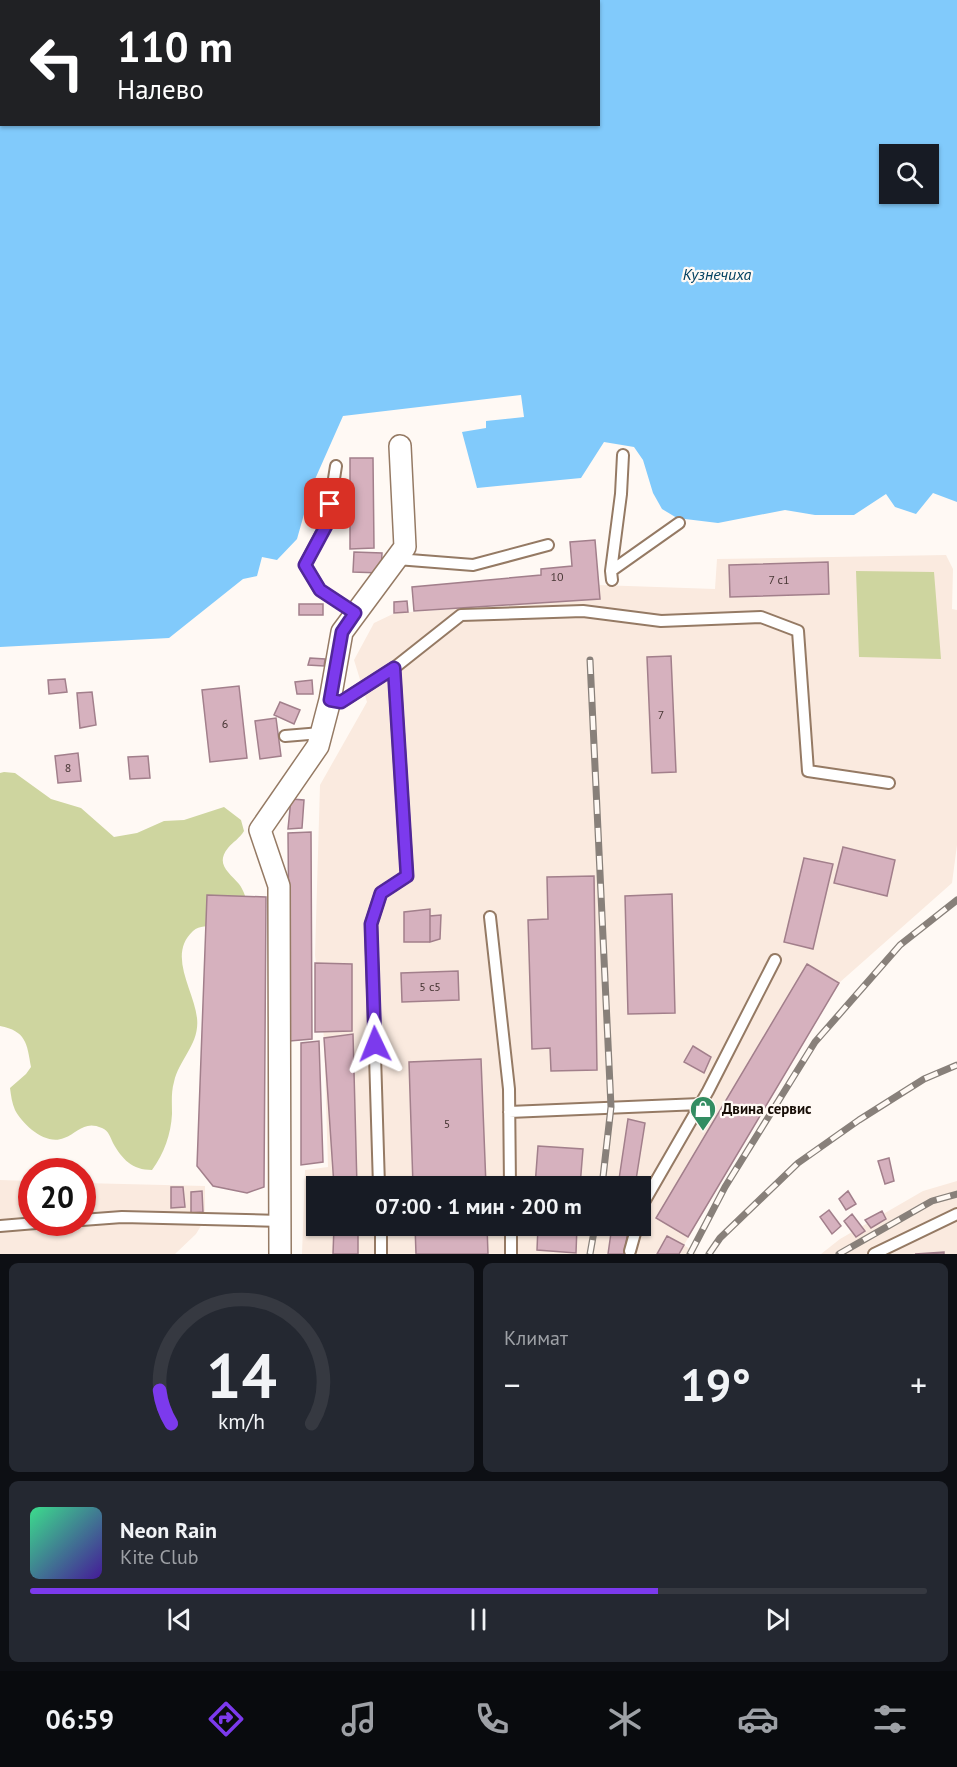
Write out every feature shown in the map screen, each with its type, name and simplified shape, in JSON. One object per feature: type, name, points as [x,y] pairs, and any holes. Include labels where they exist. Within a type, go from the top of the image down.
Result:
[{"type":"street","points":[[280,1254],[279,886],[260,830],[318,746],[330,700],[342,632],[405,547],[400,446]]},
{"type":"lane","points":[[623,455],[621,494],[611,576],[679,523]]},
{"type":"lane","points":[[336,466],[327,524],[305,565],[320,590],[355,613]]},
{"type":"lane","points":[[397,560],[473,565],[548,545]]},
{"type":"lane","points":[[330,700],[341,702],[394,668],[461,615],[583,611],[661,621],[761,617],[798,631],[807,771],[889,783]]},
{"type":"lane","points":[[379,1176],[371,924],[381,893],[407,876],[394,668]]},
{"type":"lane","points":[[285,736],[321,733]]},
{"type":"lane","points":[[490,917],[509,1089],[510,1176]]},
{"type":"lane","points":[[651,1190],[700,1104],[775,960]]},
{"type":"lane","points":[[509,1112],[700,1104]]},
{"type":"lane","points":[[96,1219],[123,1217],[281,1221]]},
{"type":"lane","points":[[876,1254],[957,1218]]},
{"type":"lane","points":[[0,1226],[18,1224]]},
{"type":"lane","points":[[381,1236],[381,1254]]},
{"type":"lane","points":[[511,1236],[511,1254]]},
{"type":"lane","points":[[630,1251],[634,1236]]},
{"type":"shaded area","points":[[946,555],[953,569],[952,609],[957,610],[957,845],[952,883],[839,983],[684,1245],[697,1254],[302,1254],[305,1170],[328,1167],[324,1038],[315,955],[320,785],[367,702],[354,660],[374,623],[395,613],[600,599],[599,585],[715,589],[717,559]]},
{"type":"shaded area","points":[[0,1180],[18,1181],[18,1236],[96,1236],[96,1183],[205,1186],[205,1219],[196,1234],[175,1254],[0,1254]]},
{"type":"shaded area","points":[[957,1181],[957,1254],[821,1254],[840,1239],[923,1191]]},
{"type":"green space","points":[[856,571],[934,572],[941,659],[859,657]]},
{"type":"green space","points":[[0,773],[15,773],[51,799],[81,808],[114,837],[137,833],[164,821],[184,820],[224,807],[241,820],[244,831],[224,854],[223,863],[242,889],[247,906],[219,923],[193,931],[182,951],[184,973],[195,1007],[197,1027],[172,1090],[172,1114],[168,1136],[163,1151],[152,1170],[133,1166],[124,1159],[108,1132],[102,1128],[90,1125],[64,1138],[50,1139],[29,1128],[14,1107],[10,1088],[31,1067],[24,1039],[15,1031],[0,1026]]},
{"type":"water","name":"Кузнечиха","points":[[600,0],[957,0],[957,502],[933,493],[916,514],[895,507],[886,494],[854,515],[815,515],[785,510],[718,523],[677,518],[662,509],[653,493],[643,460],[634,447],[604,442],[581,478],[477,488],[462,432],[486,428],[486,421],[524,417],[521,395],[343,416],[312,486],[297,539],[277,560],[262,557],[257,576],[243,579],[169,638],[0,647],[0,126],[600,126]]},
{"type":"building","points":[[350,458],[373,458],[374,548],[350,549]]},
{"type":"building","points":[[595,540],[600,599],[414,611],[412,587],[541,575],[541,569],[572,566],[570,542]]},
{"type":"building","points":[[354,552],[382,553],[381,573],[353,572]]},
{"type":"building","points":[[828,562],[829,594],[730,597],[729,565]]},
{"type":"building","points":[[407,601],[408,612],[394,613],[394,602]]},
{"type":"building","points":[[299,604],[323,604],[323,615],[299,615]]},
{"type":"building","points":[[671,656],[676,772],[652,773],[647,657]]},
{"type":"building","points":[[310,658],[325,659],[324,666],[308,665]]},
{"type":"building","points":[[65,679],[67,692],[49,694],[48,680]]},
{"type":"building","points":[[312,680],[313,694],[297,694],[295,682]]},
{"type":"building","points":[[239,686],[247,758],[210,762],[202,690]]},
{"type":"building","points":[[92,692],[96,725],[80,728],[77,693]]},
{"type":"building","points":[[280,702],[300,710],[294,724],[274,715]]},
{"type":"building","points":[[276,718],[281,756],[260,759],[255,721]]},
{"type":"building","points":[[78,753],[81,781],[58,783],[55,756]]},
{"type":"building","points":[[148,756],[150,778],[130,779],[128,757]]},
{"type":"building","points":[[291,799],[304,800],[302,828],[288,829]]},
{"type":"building","points":[[311,832],[312,1039],[290,1041],[288,833]]},
{"type":"building","points":[[843,847],[895,860],[887,896],[834,883]]},
{"type":"building","points":[[804,858],[833,864],[813,949],[784,942]]},
{"type":"building","points":[[594,876],[597,1070],[551,1071],[550,1048],[532,1049],[528,920],[548,919],[547,877]]},
{"type":"building","points":[[672,894],[675,1013],[628,1014],[625,896]]},
{"type":"building","points":[[207,895],[266,897],[264,1187],[247,1193],[213,1186],[197,1166]]},
{"type":"building","points":[[430,909],[430,942],[404,942],[404,912]]},
{"type":"building","points":[[441,915],[440,939],[430,942],[430,916]]},
{"type":"building","points":[[315,963],[352,964],[352,1031],[315,1032]]},
{"type":"building","points":[[807,964],[839,983],[688,1237],[656,1218]]},
{"type":"building","points":[[458,971],[459,1000],[402,1002],[401,973]]},
{"type":"building","points":[[353,1034],[357,1176],[333,1176],[324,1038]]},
{"type":"building","points":[[319,1041],[323,1162],[301,1165],[301,1043]]},
{"type":"building","points":[[693,1046],[711,1057],[704,1073],[684,1062]]},
{"type":"building","points":[[481,1059],[486,1176],[413,1176],[409,1062]]},
{"type":"building","points":[[628,1119],[645,1123],[637,1176],[619,1176]]},
{"type":"building","points":[[538,1146],[583,1149],[581,1176],[536,1176]]},
{"type":"building","points":[[889,1158],[894,1181],[885,1184],[878,1161]]},
{"type":"building","points":[[171,1187],[183,1187],[185,1207],[171,1208]]},
{"type":"building","points":[[202,1191],[203,1212],[191,1213],[191,1192]]},
{"type":"building","points":[[848,1191],[856,1204],[846,1210],[839,1199]]},
{"type":"building","points":[[829,1210],[841,1226],[832,1234],[820,1217]]},
{"type":"building","points":[[882,1211],[886,1219],[871,1228],[865,1220]]},
{"type":"building","points":[[852,1214],[865,1231],[856,1237],[844,1221]]},
{"type":"building","points":[[334,1236],[358,1236],[358,1254],[333,1254]]},
{"type":"building","points":[[415,1236],[487,1236],[488,1254],[416,1254]]},
{"type":"building","points":[[538,1236],[577,1236],[576,1253],[537,1250]]},
{"type":"building","points":[[611,1236],[627,1236],[624,1254],[608,1254]]},
{"type":"building","points":[[667,1236],[684,1245],[679,1254],[657,1254]]},
{"type":"building","points":[[944,1252],[944,1254],[915,1254]]},
{"type":"railway","points":[[590,660],[611,1107],[603,1176]]},
{"type":"railway","points":[[690,1254],[725,1187],[815,1042],[900,945],[957,900]]},
{"type":"railway","points":[[709,1254],[720,1238],[798,1163],[859,1120],[924,1079],[957,1065]]},
{"type":"railway","points":[[839,1254],[932,1201],[957,1194]]},
{"type":"railway","points":[[590,1254],[593,1236]]},
{"type":"place","name":"Двина сервис","points":[[703,1132]]},
{"type":"route","points":[[330,504],[327,524],[305,565],[320,590],[355,613],[342,632],[330,700],[341,702],[394,668],[407,876],[381,893],[371,924],[375,1044]]}]
